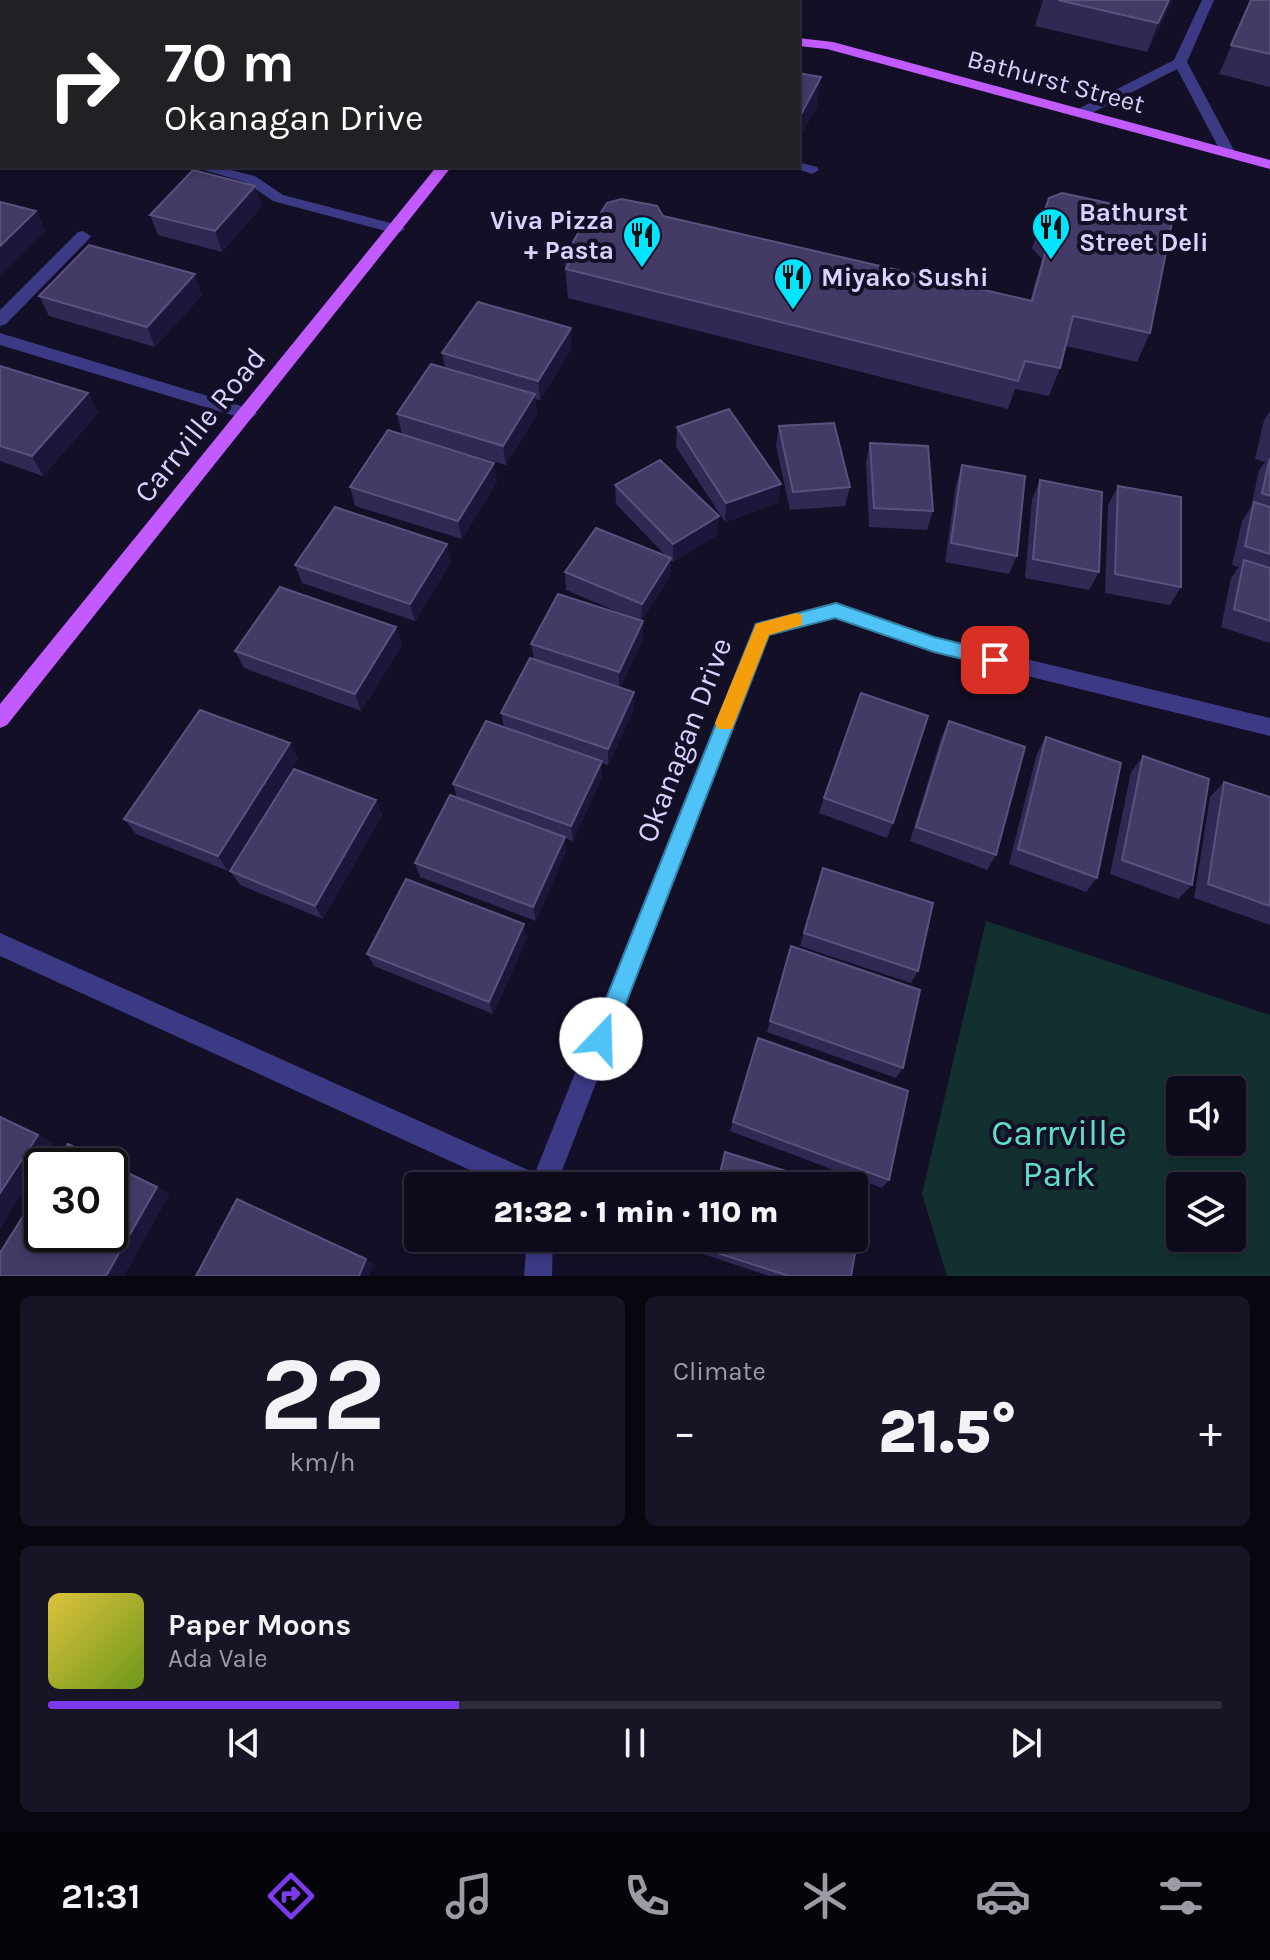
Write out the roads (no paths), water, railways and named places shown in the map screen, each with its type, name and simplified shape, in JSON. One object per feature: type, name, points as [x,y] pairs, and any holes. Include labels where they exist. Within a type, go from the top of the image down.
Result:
[{"type":"main road","name":"Bathurst Street","points":[[800,27],[828,45]]},
{"type":"main road","name":"Bathurst Street","points":[[800,42],[828,45],[1270,165]]},
{"type":"main road","name":"Carrville Road","points":[[0,719],[443,168]]},
{"type":"street","points":[[1081,113],[1180,62],[1208,0]]},
{"type":"street","points":[[1180,62],[1229,154]]},
{"type":"street","points":[[800,167],[812,170]]},
{"type":"street","points":[[205,168],[250,179],[278,198],[397,229]]},
{"type":"street","points":[[0,320],[83,236]]},
{"type":"street","points":[[0,339],[248,414]]},
{"type":"street","name":"Okanagan Drive","points":[[549,1172],[762,629],[836,610],[934,645],[1270,727]]},
{"type":"street","points":[[0,944],[504,1172]]},
{"type":"street","points":[[538,1276],[539,1252]]},
{"type":"place","name":"Bathurst Street Deli","points":[[1051,261]]},
{"type":"place","name":"Viva Pizza + Pasta","points":[[642,269]]},
{"type":"place","name":"Miyako Sushi","points":[[793,311]]},
{"type":"park label","name":"Carrville Park","points":[[1059,1152]]}]
